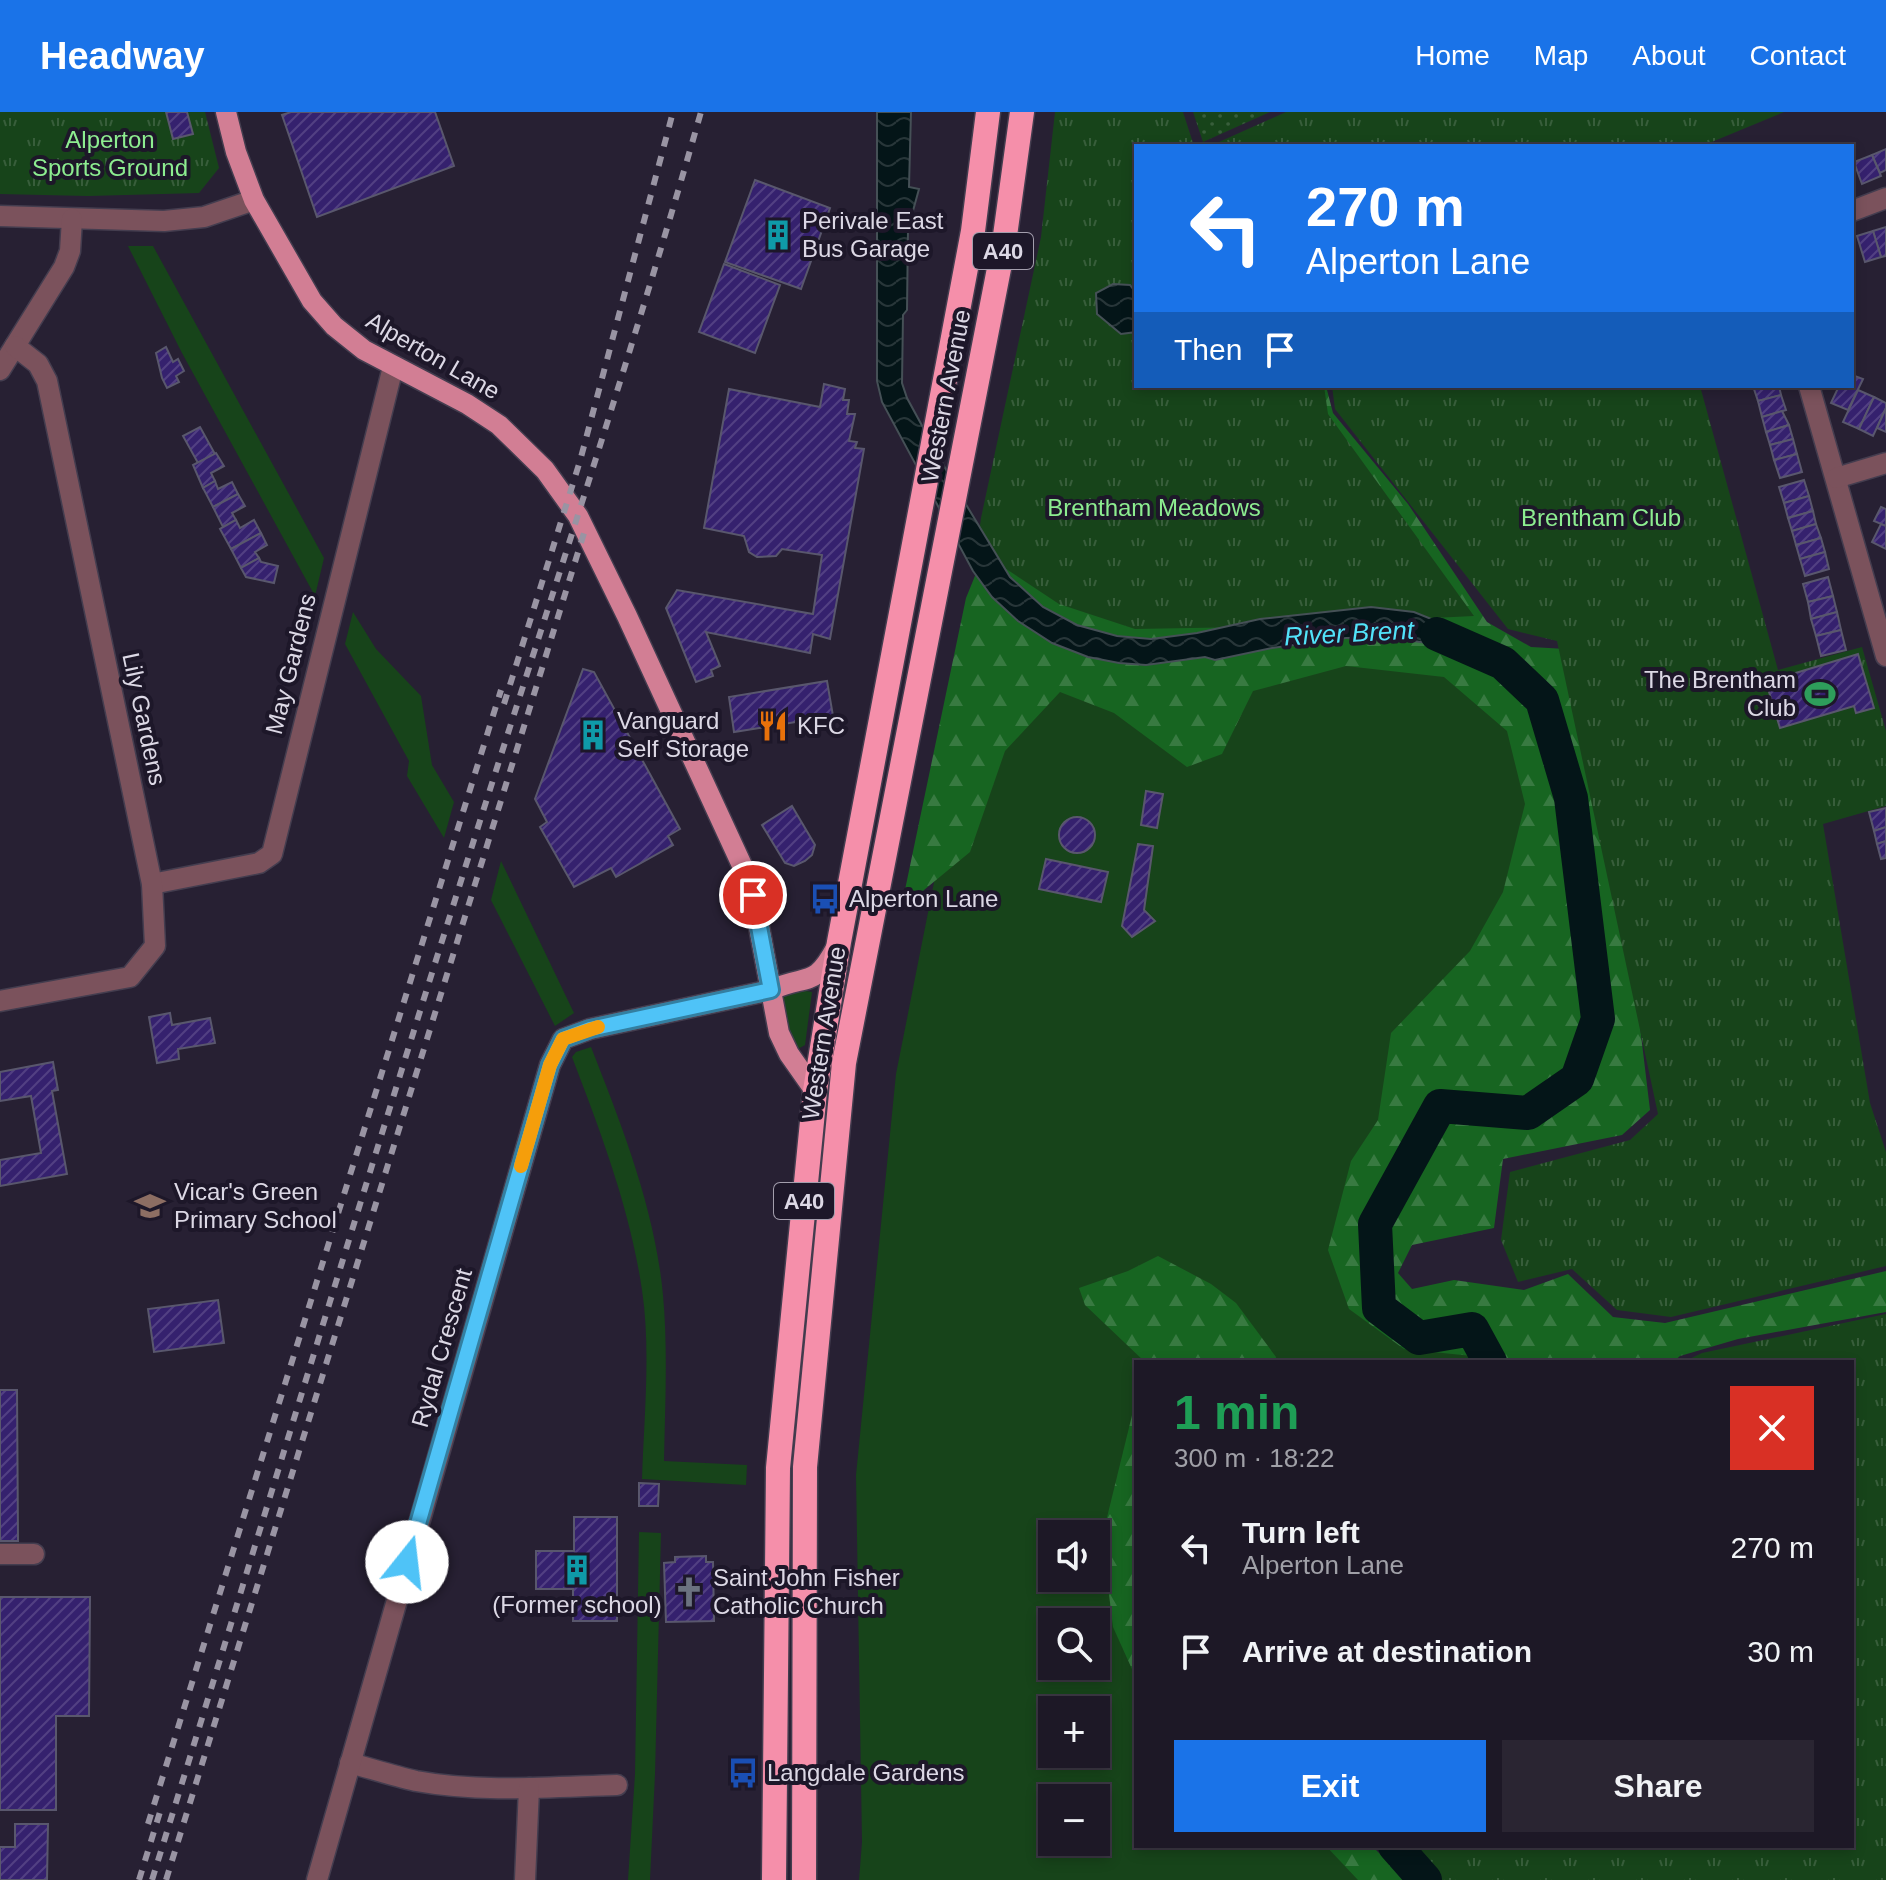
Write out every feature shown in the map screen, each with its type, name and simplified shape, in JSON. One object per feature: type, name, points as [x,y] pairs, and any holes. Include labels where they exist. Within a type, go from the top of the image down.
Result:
[{"type":"highway","name":"Western Avenue","points":[[774,1880],[778,1468],[815,1091],[839,942],[973,231],[988,112]]},
{"type":"highway","name":"Western Avenue","points":[[804,1880],[805,1467],[844,1063],[1004,243],[1022,112]]},
{"type":"main road","name":"Alperton Lane","points":[[226,112],[236,152],[254,200],[312,301],[334,326],[364,350],[467,404],[499,425],[545,470],[578,516],[634,629],[746,874],[779,1033],[789,1054],[815,1091]]},
{"type":"main road","points":[[771,990],[785,983],[806,981],[819,973],[839,942]]},
{"type":"street","points":[[1854,210],[1886,198]]},
{"type":"street","points":[[0,216],[164,221],[204,217],[254,200]]},
{"type":"street","points":[[0,370],[64,267],[70,251],[72,219]]},
{"type":"street","name":"Lily Gardens","points":[[0,1001],[130,977],[155,946],[152,884],[47,381],[38,364],[15,346]]},
{"type":"street","name":"May Gardens","points":[[152,884],[259,863],[272,854],[393,367]]},
{"type":"street","points":[[1810,388],[1886,656]]},
{"type":"street","points":[[1836,478],[1886,463]]},
{"type":"street","name":"Rydal Crescent","points":[[317,1880],[550,1065],[563,1039],[590,1029],[771,990]]},
{"type":"street","points":[[0,1554],[34,1554]]},
{"type":"street","points":[[350,1763],[416,1781],[457,1786],[529,1788],[617,1785]]},
{"type":"street","points":[[525,1880],[529,1788]]},
{"type":"green space","name":"Alperton Sports Ground","points":[[0,112],[205,112],[219,168],[199,193],[88,196],[0,194]]},
{"type":"green space","name":"Brentham Meadows","points":[[1055,112],[1183,112],[1193,144],[1134,144],[1134,388],[1324,388],[1328,414],[1474,616],[1135,629],[1059,604],[991,559],[978,541],[981,518],[1041,237]]},
{"type":"green space","points":[[1193,112],[1270,112],[1203,142]]},
{"type":"green space","points":[[1286,112],[1784,112],[1707,144],[1214,144]]},
{"type":"green space","points":[[128,246],[153,246],[324,558],[315,596],[182,353]]},
{"type":"green space","points":[[1273,388],[1327,388],[1333,413],[1408,504],[1487,622],[1531,647],[1566,649],[1638,1010],[1650,1110],[1622,1135],[1503,1159],[1494,1228],[1412,1245],[1398,1273],[1412,1289],[1454,1280],[1524,1290],[1568,1274],[1613,1317],[1665,1323],[1886,1271],[1886,1312],[1738,1339],[1675,1360],[1473,1360],[1472,1356],[1404,1349],[1349,1309],[1328,1250],[1351,1161],[1378,1120],[1391,1033],[1470,951],[1503,892],[1525,804],[1507,731],[1444,677],[1346,666],[1253,691],[1222,754],[1187,767],[1114,713],[1060,692],[1005,751],[970,852],[901,909],[966,598],[977,571]]},
{"type":"green space","name":"Brentham Club","points":[[1332,388],[1701,388],[1778,670],[1862,647],[1886,731],[1886,806],[1823,824],[1870,1103],[1886,1152],[1886,1266],[1671,1317],[1617,1310],[1572,1269],[1518,1282],[1501,1240],[1510,1172],[1630,1140],[1658,1114],[1557,641],[1508,629],[1335,409]]},
{"type":"green space","points":[[353,612],[376,649],[421,696],[432,765],[454,802],[444,838],[407,776],[409,761],[345,644]]},
{"type":"green space","points":[[982,640],[1445,642],[1538,686],[1557,806],[1369,1307],[1470,1336],[1481,1360],[1134,1360],[1134,1848],[1347,1848],[1382,1880],[859,1880],[862,1842],[856,1475],[896,1074]]},
{"type":"green space","points":[[501,861],[574,1013],[555,1026],[491,900]]},
{"type":"green space","points":[[782,990],[812,992],[805,1045],[798,1049],[792,1043]]},
{"type":"green space","points":[[591,1047],[636,1168],[659,1263],[665,1336],[664,1461],[747,1465],[746,1485],[642,1479],[645,1313],[637,1260],[622,1201],[572,1057],[576,1052]]},
{"type":"green space","points":[[1158,1256],[1211,1284],[1236,1303],[1275,1360],[1143,1360],[1085,1305],[1079,1288],[1128,1271]]},
{"type":"green space","points":[[1886,1314],[1886,1880],[1438,1880],[1409,1848],[1854,1848],[1854,1360],[1687,1360],[1702,1353]]},
{"type":"green space","points":[[1134,1407],[1134,1674],[1113,1627],[1109,1592],[1110,1520],[1106,1520]]},
{"type":"green space","points":[[639,1532],[661,1533],[655,1774],[650,1880],[628,1880],[635,1774]]},
{"type":"green space","points":[[1328,1848],[1374,1848],[1406,1880],[1358,1880]]},
{"type":"water","points":[[877,112],[911,112],[909,187],[919,189],[908,229],[902,383],[907,398],[956,488],[1010,577],[1043,607],[1077,625],[1117,636],[1151,639],[1197,633],[1260,619],[1371,607],[1414,612],[1486,641],[1475,665],[1427,643],[1387,637],[1346,638],[1215,660],[1205,657],[1146,665],[1119,663],[1088,657],[1052,643],[1018,621],[992,597],[973,571],[882,402],[877,381]]},
{"type":"water","points":[[1113,284],[1130,285],[1134,290],[1134,332],[1121,334],[1097,314],[1096,293]]},
{"type":"building","points":[[166,112],[187,112],[193,134],[173,139]]},
{"type":"building","points":[[291,112],[435,112],[454,166],[317,217],[282,115]]},
{"type":"building","points":[[1886,149],[1886,170],[1880,173],[1872,155]]},
{"type":"building","points":[[1872,155],[1881,176],[1862,184],[1854,162]]},
{"type":"building","name":"Perivale East Bus Garage","points":[[755,180],[830,208],[801,289],[725,262]]},
{"type":"building","points":[[1886,227],[1886,256],[1881,257],[1873,231]]},
{"type":"building","points":[[1873,231],[1881,257],[1865,262],[1857,236]]},
{"type":"building","points":[[724,264],[780,285],[755,353],[699,332]]},
{"type":"building","points":[[166,347],[173,362],[178,359],[184,371],[176,376],[179,382],[167,388],[156,353]]},
{"type":"building","points":[[1854,376],[1863,379],[1848,410],[1831,403],[1838,388],[1854,388]]},
{"type":"building","points":[[824,384],[845,389],[843,400],[849,400],[847,414],[855,414],[849,441],[857,442],[855,448],[864,449],[830,639],[813,634],[810,653],[706,632],[720,666],[711,670],[713,676],[696,682],[666,608],[677,590],[813,614],[822,555],[782,549],[776,556],[757,557],[749,552],[744,536],[704,528],[729,389],[820,407]]},
{"type":"building","points":[[1754,388],[1779,388],[1781,395],[1758,401]]},
{"type":"building","points":[[1858,390],[1874,397],[1859,429],[1843,422]]},
{"type":"building","points":[[1781,395],[1786,410],[1762,417],[1758,401]]},
{"type":"building","points":[[1874,397],[1886,403],[1886,408],[1873,436],[1859,429]]},
{"type":"building","points":[[1886,408],[1886,432],[1877,428]]},
{"type":"building","points":[[1782,411],[1789,425],[1766,432],[1762,417]]},
{"type":"building","points":[[1789,425],[1793,439],[1770,445],[1766,432]]},
{"type":"building","points":[[200,427],[215,454],[198,463],[183,436]]},
{"type":"building","points":[[1793,439],[1797,454],[1774,460],[1770,445]]},
{"type":"building","points":[[216,453],[224,466],[211,473],[215,481],[203,488],[193,465]]},
{"type":"building","points":[[1797,454],[1802,472],[1780,478],[1774,460]]},
{"type":"building","points":[[1804,480],[1809,496],[1784,503],[1779,487]]},
{"type":"building","points":[[215,481],[218,489],[232,482],[238,494],[213,507],[203,488]]},
{"type":"building","points":[[238,494],[245,506],[232,513],[236,520],[223,527],[213,507]]},
{"type":"building","points":[[1809,496],[1813,511],[1788,518],[1784,503]]},
{"type":"building","points":[[1881,507],[1886,509],[1886,526],[1874,521]]},
{"type":"building","points":[[1813,511],[1816,524],[1792,531],[1788,518]]},
{"type":"building","points":[[236,520],[240,528],[254,520],[261,533],[231,549],[220,529]]},
{"type":"building","points":[[1816,524],[1821,538],[1796,545],[1792,531]]},
{"type":"building","points":[[1881,524],[1886,526],[1886,549],[1872,542]]},
{"type":"building","points":[[261,533],[267,545],[255,552],[259,558],[241,568],[231,549]]},
{"type":"building","points":[[1821,538],[1825,552],[1800,559],[1796,545]]},
{"type":"building","points":[[1825,552],[1829,569],[1805,576],[1800,559]]},
{"type":"building","points":[[259,558],[261,562],[278,566],[274,583],[246,577],[241,568]]},
{"type":"building","points":[[1828,577],[1833,596],[1808,602],[1803,584]]},
{"type":"building","points":[[1833,596],[1837,612],[1811,619],[1808,602]]},
{"type":"building","points":[[1837,612],[1841,630],[1816,636],[1811,619]]},
{"type":"building","points":[[1841,630],[1846,650],[1821,656],[1816,636]]},
{"type":"building","name":"The Brentham Club","points":[[1858,654],[1874,708],[1856,713],[1854,706],[1780,728],[1766,682]]},
{"type":"building","name":"Vanguard Self Storage","points":[[583,669],[594,672],[680,829],[668,836],[673,845],[616,877],[611,868],[574,887],[540,827],[547,822],[535,799]]},
{"type":"building","points":[[827,681],[833,716],[734,732],[729,697]]},
{"type":"building","points":[[1146,791],[1163,794],[1157,828],[1141,825]]},
{"type":"building","points":[[792,806],[815,845],[812,855],[794,866],[785,863],[762,825]]},
{"type":"building","points":[[1886,808],[1886,827],[1874,831],[1869,812]]},
{"type":"building","points":[[1077,817],[1090,822],[1095,835],[1090,848],[1077,853],[1064,848],[1059,835],[1064,822]]},
{"type":"building","points":[[1886,827],[1886,841],[1877,844],[1874,831]]},
{"type":"building","points":[[1886,841],[1886,858],[1881,859],[1877,844]]},
{"type":"building","points":[[1138,844],[1153,846],[1144,910],[1155,921],[1132,937],[1122,926]]},
{"type":"building","points":[[1046,859],[1108,872],[1101,902],[1039,889]]},
{"type":"building","points":[[170,1013],[172,1025],[210,1018],[215,1043],[178,1049],[179,1059],[157,1063],[149,1017]]},
{"type":"building","points":[[53,1062],[58,1090],[52,1091],[67,1174],[0,1186],[0,1160],[41,1153],[31,1096],[0,1101],[0,1072]]},
{"type":"building","points":[[218,1300],[224,1343],[154,1352],[148,1309]]},
{"type":"building","points":[[0,1390],[17,1390],[18,1541],[0,1541]]},
{"type":"building","points":[[639,1483],[659,1484],[658,1506],[639,1506]]},
{"type":"building","name":"(Former school)","points":[[574,1517],[617,1517],[617,1621],[573,1621],[573,1589],[536,1589],[536,1551],[574,1551]]},
{"type":"building","name":"Saint John Fisher Catholic Church","points":[[706,1556],[706,1562],[713,1562],[714,1621],[666,1622],[664,1563],[675,1562],[675,1557]]},
{"type":"building","points":[[0,1597],[90,1597],[89,1716],[56,1716],[56,1810],[0,1810]]},
{"type":"building","points":[[15,1824],[48,1824],[47,1880],[0,1880],[0,1847],[15,1847]]},
{"type":"waterway","name":"River Brent","points":[[1437,634],[1503,663],[1542,700],[1571,798],[1598,1019],[1577,1079],[1528,1113],[1440,1106],[1375,1224],[1379,1308],[1419,1338],[1472,1329],[1489,1360]]},
{"type":"waterway","name":"River Brent","points":[[1397,1848],[1425,1880]]},
{"type":"railway","points":[[504,704],[580,461],[673,112]]},
{"type":"railway","points":[[152,1880],[421,1008],[614,402],[701,112]]},
{"type":"railway","points":[[166,1880],[584,533]]},
{"type":"railway","points":[[148,1824],[501,690]]},
{"type":"railway","points":[[139,1880],[160,1812]]},
{"type":"slow traffic","points":[[521,1166],[550,1065],[563,1039],[598,1027]]},
{"type":"place","name":"Perivale East Bus Garage","points":[[778,235]]},
{"type":"place","name":"The Brentham Club","points":[[1820,694]]},
{"type":"place","name":"KFC","points":[[773,726]]},
{"type":"place","name":"Vanguard Self Storage","points":[[593,735]]},
{"type":"place","name":"Alperton Lane","points":[[825,899]]},
{"type":"place","name":"Vicar's Green Primary School","points":[[150,1206]]},
{"type":"place","name":"(Former school)","points":[[577,1570]]},
{"type":"place","name":"Saint John Fisher Catholic Church","points":[[689,1592]]},
{"type":"place","name":"Langdale Gardens","points":[[743,1773]]},
{"type":"route","points":[[407,1562],[550,1065],[563,1039],[590,1029],[771,990],[753,895]]}]
